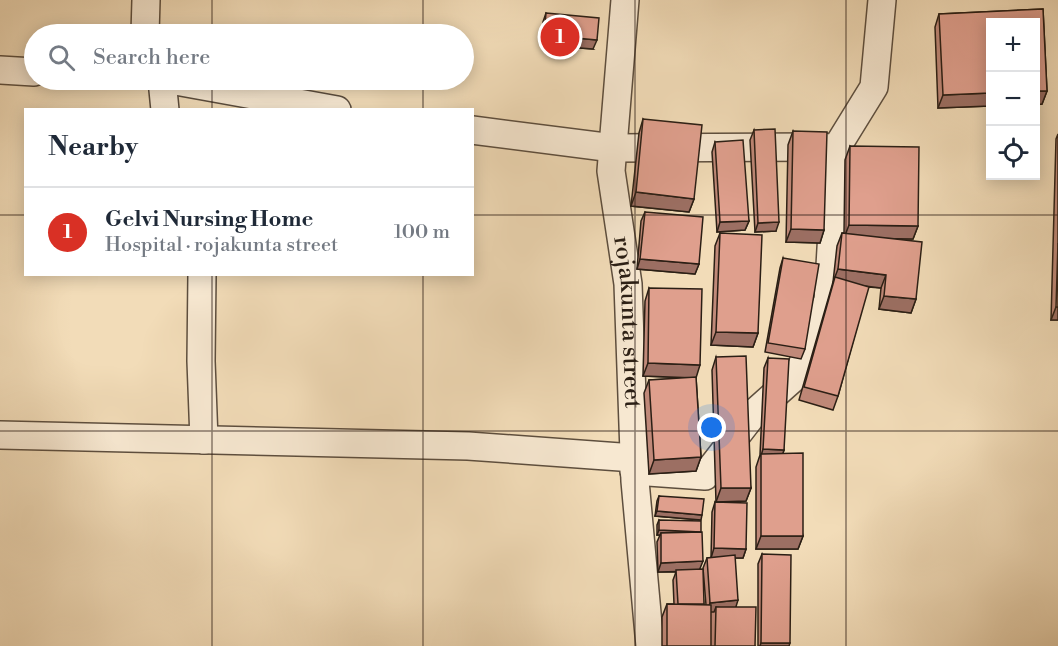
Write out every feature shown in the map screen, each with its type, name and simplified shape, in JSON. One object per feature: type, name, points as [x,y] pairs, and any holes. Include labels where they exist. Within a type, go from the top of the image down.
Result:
[{"type":"street","points":[[145,24],[146,0]]},
{"type":"street","name":"rojakunta street","points":[[625,0],[611,171],[628,284],[634,465],[650,646]]},
{"type":"street","points":[[0,435],[468,446],[634,465],[705,476],[754,412],[799,374],[828,300],[837,147],[873,87],[882,0]]},
{"type":"street","points":[[0,70],[24,71]]},
{"type":"street","points":[[163,90],[165,108]]},
{"type":"street","points":[[226,90],[326,108]]},
{"type":"street","points":[[474,130],[613,147],[837,147]]},
{"type":"street","points":[[202,276],[201,361],[204,440]]},
{"type":"building","points":[[1043,9],[1047,91],[1040,91],[1040,18],[986,18],[986,93],[943,95],[939,14]]},
{"type":"building","points":[[546,13],[599,18],[597,40],[544,35]]},
{"type":"building","points":[[643,119],[702,125],[694,199],[636,192]]},
{"type":"building","points":[[775,129],[779,222],[758,223],[754,130]]},
{"type":"building","points":[[793,131],[827,132],[824,230],[791,229]]},
{"type":"building","points":[[743,140],[749,221],[720,222],[715,142]]},
{"type":"building","points":[[850,146],[919,147],[918,226],[849,225]]},
{"type":"building","points":[[645,212],[703,217],[699,264],[640,259]]},
{"type":"building","points":[[720,233],[762,235],[758,333],[716,332]]},
{"type":"building","points":[[842,233],[922,242],[916,299],[884,296],[886,275],[838,269]]},
{"type":"building","points":[[1058,243],[1058,307],[1056,307]]},
{"type":"building","points":[[783,258],[819,264],[805,349],[768,343]]},
{"type":"building","points":[[835,277],[869,287],[838,396],[804,387]]},
{"type":"building","points":[[649,288],[702,289],[700,365],[648,363]]},
{"type":"building","points":[[746,356],[751,488],[721,488],[716,357]]},
{"type":"building","points":[[768,358],[789,359],[784,450],[763,449]]},
{"type":"building","points":[[696,377],[701,457],[654,460],[649,380]]},
{"type":"building","points":[[803,453],[803,536],[761,536],[761,454]]},
{"type":"building","points":[[659,496],[704,499],[702,515],[657,511]]},
{"type":"building","points":[[715,502],[747,503],[746,549],[714,548]]},
{"type":"building","points":[[659,520],[701,521],[701,532],[659,530]]},
{"type":"building","points":[[702,532],[703,561],[661,563],[661,533]]},
{"type":"building","points":[[762,554],[791,555],[790,643],[761,643]]},
{"type":"building","points":[[735,555],[738,600],[710,603],[707,558]]},
{"type":"building","points":[[703,569],[704,604],[678,604],[676,570]]},
{"type":"building","points":[[667,604],[711,605],[711,646],[667,646]]},
{"type":"building","points":[[716,607],[756,607],[755,646],[715,646]]},
{"type":"place","name":"Gelvi Nursing Home","points":[[560,37]]}]
